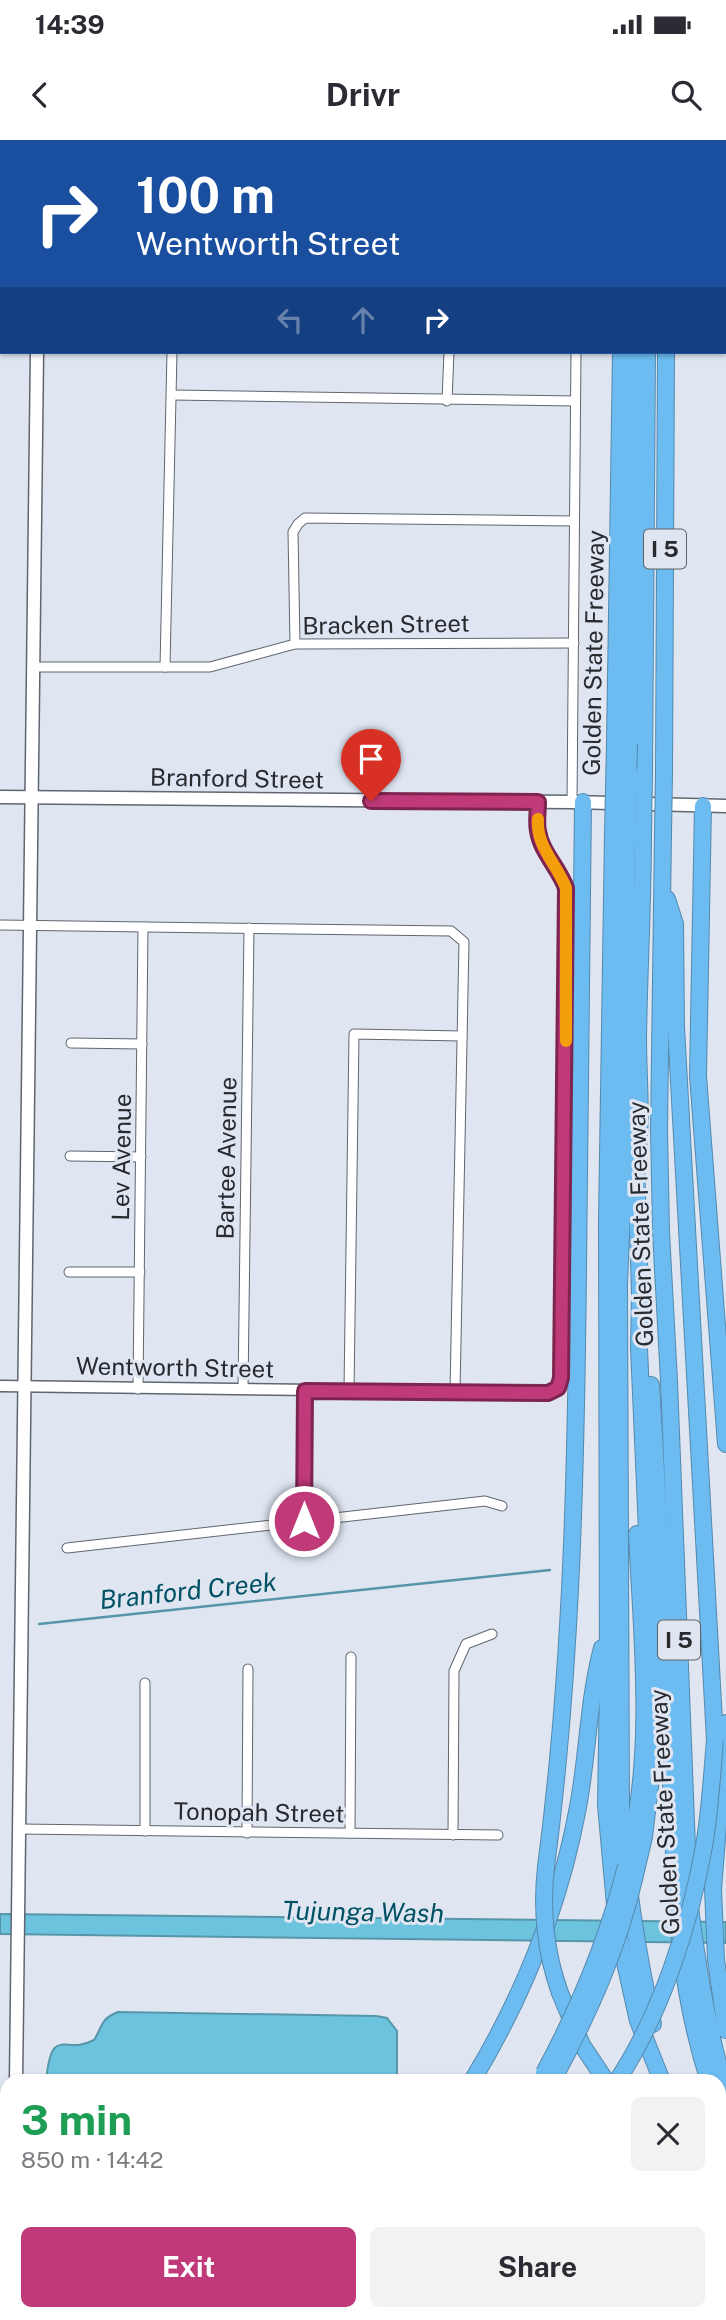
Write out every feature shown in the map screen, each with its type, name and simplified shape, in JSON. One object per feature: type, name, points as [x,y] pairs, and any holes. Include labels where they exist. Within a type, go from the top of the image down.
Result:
[{"type":"highway","name":"Golden State Freeway","points":[[621,354],[622,744],[628,833],[607,1221],[606,1805],[638,2021],[659,2074]]},
{"type":"highway","points":[[622,744],[635,354]]},
{"type":"highway","points":[[624,1914],[627,1878],[621,1808],[619,1354],[628,833],[644,773],[647,354]]},
{"type":"highway","name":"Golden State Freeway","points":[[666,354],[659,1129],[661,1232],[670,1381],[682,1899],[689,1963],[721,2074]]},
{"type":"highway","points":[[578,802],[574,1493],[569,1618],[543,1888],[547,1952],[560,1993],[582,2045],[601,2074]]},
{"type":"highway","points":[[703,806],[698,1076],[726,1444]]},
{"type":"highway","points":[[628,833],[638,1039],[644,1266],[682,1899]]},
{"type":"highway","points":[[621,2074],[647,2024],[680,1942],[705,1844],[715,1740],[676,1027],[675,924],[662,883]]},
{"type":"highway","points":[[631,1870],[644,1838],[656,1737],[639,1348],[636,1162],[639,1141]]},
{"type":"highway","points":[[549,2074],[592,2004],[611,1959],[631,1870],[645,1737],[630,1364],[621,1248]]},
{"type":"highway","points":[[476,2074],[502,2027],[538,1947],[560,1882],[578,1808],[594,1679],[607,1629]]},
{"type":"highway","points":[[726,1724],[713,1889],[716,1960],[726,2030]]},
{"type":"highway","points":[[629,1948],[670,2074]]},
{"type":"highway","points":[[689,1963],[708,2074]]},
{"type":"main road","points":[[16,2074],[37,354]]},
{"type":"main road","name":"Branford Street","points":[[0,797],[578,802],[726,806]]},
{"type":"street","points":[[165,667],[172,354]]},
{"type":"street","points":[[447,401],[449,354]]},
{"type":"street","points":[[576,354],[574,643],[578,802]]},
{"type":"street","points":[[172,396],[575,401]]},
{"type":"street","points":[[295,644],[293,532],[305,518],[575,521]]},
{"type":"street","name":"Bracken Street","points":[[33,667],[209,667],[295,644],[574,643]]},
{"type":"street","points":[[538,802],[537,830],[566,888],[562,1324],[561,1378],[558,1388]]},
{"type":"street","points":[[0,925],[450,930],[457,934],[464,942],[456,1391]]},
{"type":"street","name":"Lev Avenue","points":[[138,1388],[143,927]]},
{"type":"street","name":"Bartee Avenue","points":[[243,1389],[249,928]]},
{"type":"street","points":[[349,1390],[354,1034],[462,1036]]},
{"type":"street","points":[[71,1043],[142,1044]]},
{"type":"street","points":[[70,1156],[141,1157]]},
{"type":"street","points":[[69,1272],[140,1272]]},
{"type":"street","name":"Wentworth Street","points":[[0,1386],[548,1393],[558,1388]]},
{"type":"street","points":[[304,1521],[305,1391]]},
{"type":"street","points":[[67,1548],[485,1501],[502,1506]]},
{"type":"street","points":[[453,1835],[454,1671],[467,1644],[492,1634]]},
{"type":"street","points":[[350,1833],[351,1657]]},
{"type":"street","points":[[247,1833],[248,1669]]},
{"type":"street","points":[[145,1683],[145,1831]]},
{"type":"street","name":"Tonopah Street","points":[[20,1829],[498,1835]]},
{"type":"water","points":[[0,1914],[726,1922],[726,1943],[0,1934]]},
{"type":"water","points":[[118,2012],[387,2018],[397,2031],[397,2074],[47,2074],[52,2052],[56,2047],[84,2044],[94,2040],[105,2020]]},
{"type":"waterway","name":"Branford Creek","points":[[39,1624],[550,1570]]},
{"type":"slow traffic","points":[[538,819],[537,830],[541,842],[561,874],[566,888],[566,1041]]},
{"type":"route","points":[[304,1521],[305,1391],[548,1393],[558,1388],[561,1378],[566,888],[561,874],[546,853],[537,830],[538,802],[371,801]]},
{"type":"water label","name":"Tujunga Wash","points":[[363,1912]]}]
